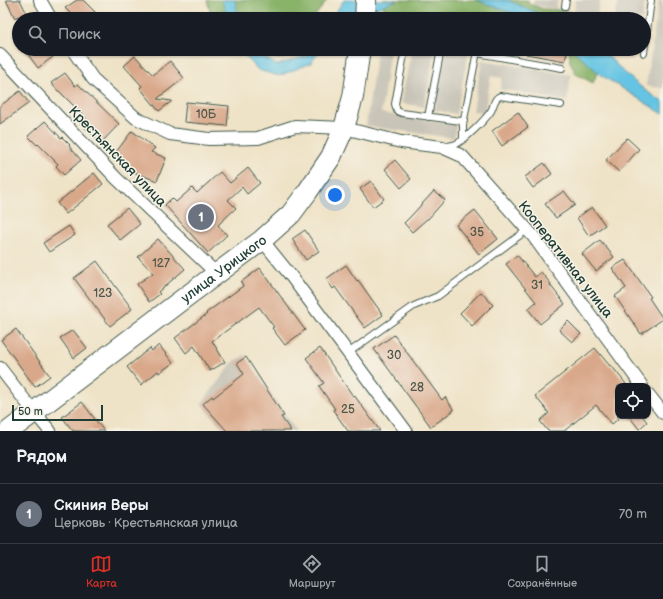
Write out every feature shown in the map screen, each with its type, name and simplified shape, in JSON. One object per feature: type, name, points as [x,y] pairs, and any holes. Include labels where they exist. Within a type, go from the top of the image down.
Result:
[{"type":"main road","points":[[365,12],[366,0]]},
{"type":"main road","name":"улица Урицкого","points":[[9,431],[262,240],[291,214],[331,157],[344,128],[353,97],[359,56]]},
{"type":"street","points":[[40,0],[47,12]]},
{"type":"street","name":"Крестьянская улица","points":[[0,55],[116,178],[217,274]]},
{"type":"street","name":"Кооперативная улица","points":[[77,56],[93,79],[136,118],[170,134],[209,139],[258,138],[295,126],[344,128],[402,142],[442,147],[462,156],[537,242],[640,383]]},
{"type":"street","points":[[262,240],[291,276],[406,431]]},
{"type":"street","points":[[0,368],[50,431]]},
{"type":"street","points":[[651,398],[663,413]]},
{"type":"lane","points":[[649,12],[651,0]]},
{"type":"lane","points":[[404,56],[395,101],[397,111],[460,121],[463,125]]},
{"type":"lane","points":[[428,117],[440,56]]},
{"type":"lane","points":[[463,139],[463,125],[476,56]]},
{"type":"lane","points":[[502,56],[562,68]]},
{"type":"lane","points":[[442,147],[456,144],[472,132],[490,112],[497,97],[500,96],[561,105]]},
{"type":"lane","points":[[348,353],[414,306],[438,296],[527,230]]},
{"type":"shaded area","points":[[534,0],[558,0],[556,9],[533,5]]},
{"type":"shaded area","points":[[576,0],[600,0],[598,12],[574,12]]},
{"type":"shaded area","points":[[618,0],[645,0],[643,12],[616,12]]},
{"type":"shaded area","points":[[659,0],[663,0],[663,88],[646,86]]},
{"type":"shaded area","points":[[376,56],[389,56],[381,113],[456,124],[454,138],[366,126]]},
{"type":"shaded area","points":[[411,56],[434,56],[424,107],[401,103]]},
{"type":"shaded area","points":[[446,56],[468,56],[456,114],[435,110]]},
{"type":"shaded area","points":[[482,60],[571,75],[567,101],[500,89],[502,78],[491,76],[484,113],[473,111]]},
{"type":"shaded area","points":[[245,355],[296,431],[225,431],[201,404],[233,362]]},
{"type":"green space","points":[[207,0],[327,0],[318,12],[210,12]]},
{"type":"green space","points":[[383,0],[528,0],[529,4],[543,9],[569,12],[385,12]]},
{"type":"green space","points":[[269,56],[287,56],[285,58],[275,58]]},
{"type":"green space","points":[[570,56],[604,56],[593,83],[576,74],[570,62]]},
{"type":"water","points":[[222,0],[235,0],[238,12],[226,12]]},
{"type":"water","points":[[344,0],[398,0],[366,12],[336,12]]},
{"type":"water","points":[[476,0],[507,0],[535,12],[509,12]]},
{"type":"water","points":[[245,56],[261,56],[277,65],[307,56],[316,56],[311,63],[279,76],[258,70]]},
{"type":"water","points":[[580,56],[609,56],[630,78],[663,102],[663,114],[601,75]]},
{"type":"building","points":[[6,0],[20,0],[26,12],[12,12]]},
{"type":"building","points":[[77,0],[83,0],[95,12],[69,12],[65,8]]},
{"type":"building","points":[[29,56],[54,56],[38,68]]},
{"type":"building","points":[[135,56],[153,75],[170,61],[184,78],[157,99],[172,101],[159,111],[140,88],[142,86],[124,66]]},
{"type":"building","points":[[537,56],[566,56],[565,61]]},
{"type":"building","points":[[65,73],[75,86],[78,84],[119,124],[101,143],[80,123],[86,118],[51,83]]},
{"type":"building","points":[[20,91],[29,103],[0,124],[0,106]]},
{"type":"building","points":[[186,102],[229,106],[227,126],[184,122]]},
{"type":"building","points":[[518,112],[528,127],[502,146],[492,131]]},
{"type":"building","points":[[45,121],[70,145],[69,146],[81,160],[64,175],[56,166],[58,164],[28,136]]},
{"type":"building","points":[[132,131],[155,148],[151,152],[166,158],[157,181],[136,173],[113,156]]},
{"type":"building","points":[[627,138],[639,149],[619,172],[606,160]]},
{"type":"building","points":[[395,160],[411,179],[401,188],[385,169]]},
{"type":"building","points":[[544,163],[552,174],[533,188],[525,177]]},
{"type":"building","points":[[248,168],[260,183],[247,194],[242,187],[228,200],[236,208],[218,225],[227,235],[208,253],[165,205],[172,198],[176,202],[192,188],[197,193],[220,172],[230,183]]},
{"type":"building","points":[[94,173],[103,184],[66,214],[57,203]]},
{"type":"building","points":[[371,181],[384,199],[373,207],[360,189]]},
{"type":"building","points":[[434,191],[445,200],[428,219],[412,232],[404,223]]},
{"type":"building","points":[[564,191],[575,205],[556,218],[545,204]]},
{"type":"building","points":[[592,207],[605,225],[589,236],[577,218]]},
{"type":"building","points":[[127,208],[140,224],[120,240],[107,224]]},
{"type":"building","points":[[475,210],[498,239],[479,254],[456,225]]},
{"type":"building","points":[[69,226],[75,235],[49,252],[43,243]]},
{"type":"building","points":[[305,230],[319,251],[306,260],[292,239]]},
{"type":"building","points":[[158,239],[185,269],[158,292],[160,294],[149,302],[137,284],[153,273],[138,257]]},
{"type":"building","points":[[600,240],[614,257],[596,271],[582,254]]},
{"type":"building","points":[[517,255],[535,277],[541,272],[565,304],[540,324],[528,309],[536,302],[506,264]]},
{"type":"building","points":[[625,260],[651,297],[649,298],[663,319],[641,334],[615,296],[626,288],[612,268]]},
{"type":"building","points":[[97,261],[132,309],[110,326],[74,278]]},
{"type":"building","points":[[346,265],[383,315],[365,328],[335,287],[333,289],[326,279]]},
{"type":"building","points":[[260,268],[305,330],[285,345],[259,307],[212,341],[225,362],[210,371],[194,346],[186,353],[175,338],[243,286],[241,282]]},
{"type":"building","points":[[481,292],[493,305],[472,326],[460,313]]},
{"type":"building","points":[[568,321],[581,334],[572,342],[559,330]]},
{"type":"building","points":[[16,329],[50,376],[35,387],[1,340]]},
{"type":"building","points":[[73,330],[87,348],[74,358],[60,338]]},
{"type":"building","points":[[394,335],[442,400],[445,397],[454,410],[431,427],[374,349]]},
{"type":"building","points":[[159,345],[173,363],[159,373],[158,371],[141,385],[127,367],[150,348],[152,351]]},
{"type":"building","points":[[320,348],[353,396],[354,395],[380,431],[348,431],[333,410],[335,409],[319,386],[324,383],[306,358]]},
{"type":"building","points":[[595,348],[625,383],[615,383],[615,419],[618,419],[612,424],[596,405],[564,431],[548,431],[540,421],[549,413],[535,396]]},
{"type":"building","points":[[246,357],[284,416],[281,417],[291,431],[227,431],[203,404],[244,374],[237,363]]},
{"type":"building","points":[[82,402],[104,431],[73,431],[62,417]]},
{"type":"building","points":[[631,419],[644,419],[647,422],[639,429]]},
{"type":"place","name":"Скиния Веры","points":[[201,217]]}]
